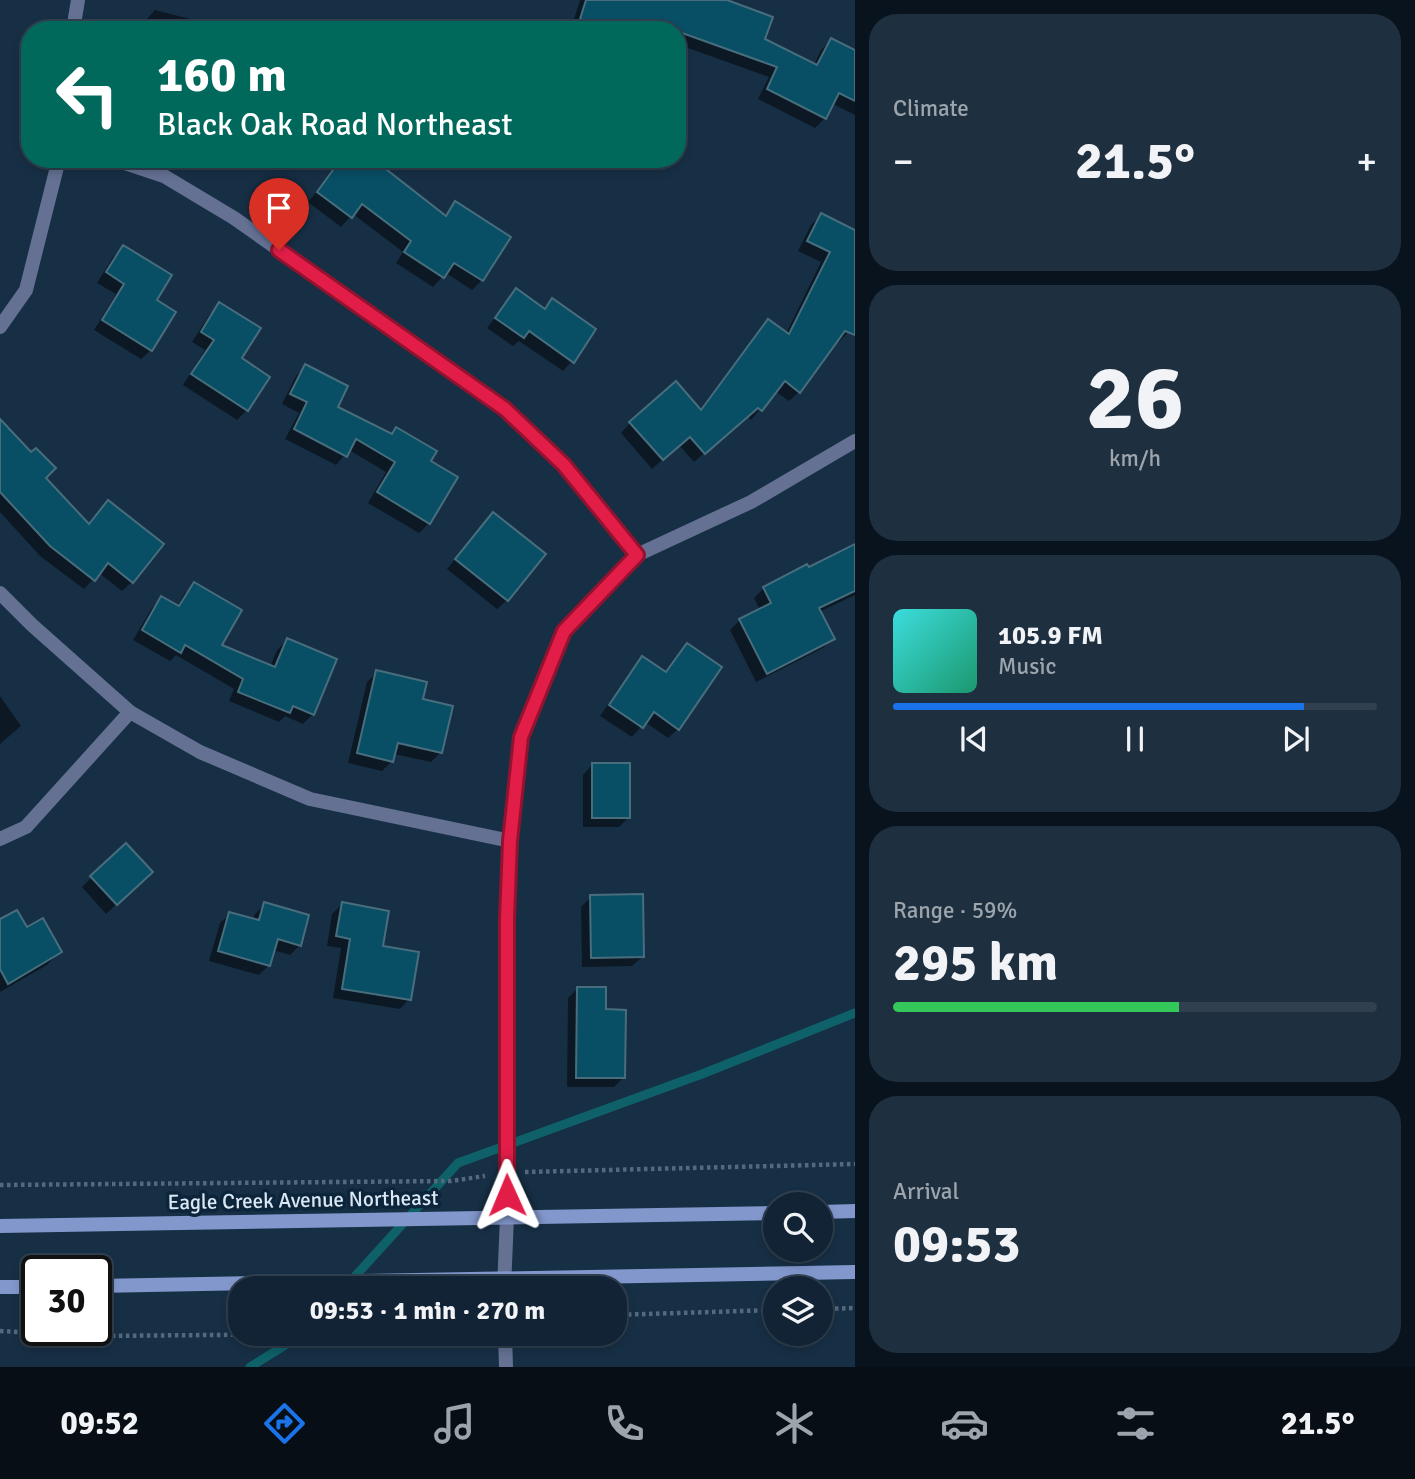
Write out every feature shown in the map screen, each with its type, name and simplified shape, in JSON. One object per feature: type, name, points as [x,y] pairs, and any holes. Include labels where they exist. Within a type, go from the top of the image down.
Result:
[{"type":"main road","points":[[833,1212],[855,1212]]},
{"type":"main road","name":"Eagle Creek Avenue Northeast","points":[[0,1226],[763,1213]]},
{"type":"main road","points":[[627,1279],[855,1272]]},
{"type":"main road","points":[[112,1286],[228,1285]]},
{"type":"main road","points":[[0,1287],[21,1287]]},
{"type":"street","points":[[74,21],[78,0]]},
{"type":"street","points":[[0,327],[26,290],[57,168]]},
{"type":"street","points":[[140,168],[164,176],[234,218],[505,409],[564,465],[637,555]]},
{"type":"street","points":[[504,1276],[510,841],[521,737],[564,631],[637,555],[751,502],[855,441]]},
{"type":"street","points":[[0,593],[130,712],[200,752],[310,799],[510,841]]},
{"type":"street","points":[[0,839],[26,827],[130,712]]},
{"type":"street","points":[[505,1346],[506,1367]]},
{"type":"path","points":[[0,1185],[451,1181],[506,1173],[855,1164]]},
{"type":"path","points":[[833,1309],[855,1308]]},
{"type":"path","points":[[627,1315],[763,1310]]},
{"type":"path","points":[[0,1331],[93,1336],[228,1335]]},
{"type":"building","points":[[586,0],[727,0],[773,17],[765,39],[817,65],[831,38],[855,50],[855,101],[839,93],[826,119],[767,89],[777,67],[686,34],[686,21],[580,19]]},
{"type":"building","points":[[334,168],[385,168],[446,216],[455,201],[511,237],[483,281],[454,263],[444,278],[404,252],[411,241],[362,204],[352,218],[317,192]]},
{"type":"building","points":[[821,213],[855,230],[855,335],[845,331],[800,393],[785,381],[762,411],[758,408],[705,454],[690,437],[663,460],[629,422],[676,381],[701,410],[768,319],[789,334],[830,252],[807,241]]},
{"type":"building","points":[[123,245],[172,275],[157,300],[176,312],[152,351],[102,320],[124,284],[106,272]]},
{"type":"building","points":[[516,288],[545,309],[552,298],[596,329],[574,363],[529,331],[524,338],[495,318]]},
{"type":"building","points":[[219,302],[261,328],[242,358],[270,377],[248,411],[191,374],[214,340],[201,332]]},
{"type":"building","points":[[305,364],[348,386],[338,407],[392,434],[396,427],[437,451],[431,461],[458,477],[430,524],[377,492],[395,462],[356,439],[347,457],[294,429],[307,402],[290,394]]},
{"type":"building","points":[[0,419],[31,452],[36,448],[56,468],[46,478],[89,524],[108,500],[164,544],[133,583],[108,563],[95,581],[50,546],[0,492]]},
{"type":"building","points":[[493,512],[546,554],[508,601],[455,559]]},
{"type":"building","points":[[855,544],[855,591],[819,608],[835,639],[767,674],[739,619],[771,603],[763,587],[807,564],[809,567]]},
{"type":"building","points":[[194,582],[242,610],[222,645],[275,667],[287,638],[337,659],[314,715],[293,706],[290,713],[238,692],[243,679],[185,645],[181,653],[142,630],[161,596],[179,606]]},
{"type":"building","points":[[687,643],[722,667],[679,730],[654,712],[643,728],[609,705],[642,656],[666,672]]},
{"type":"building","points":[[376,670],[427,682],[423,699],[453,706],[442,753],[398,743],[393,762],[357,753]]},
{"type":"building","points":[[592,763],[630,763],[630,818],[592,818]]},
{"type":"building","points":[[126,843],[153,872],[117,905],[90,876]]},
{"type":"building","points":[[643,894],[644,957],[591,958],[590,895]]},
{"type":"building","points":[[264,902],[309,915],[301,946],[278,939],[270,966],[218,951],[229,912],[259,920]]},
{"type":"building","points":[[342,902],[389,911],[383,946],[419,952],[411,1000],[342,989],[350,939],[336,936]]},
{"type":"building","points":[[17,910],[27,927],[43,918],[62,952],[8,984],[0,969],[0,919]]},
{"type":"building","points":[[577,987],[606,987],[606,1009],[626,1010],[625,1078],[576,1078]]},
{"type":"waterway","points":[[355,1276],[458,1163],[702,1074],[855,1013]]},
{"type":"waterway","points":[[250,1367],[284,1346]]},
{"type":"route","points":[[279,250],[505,409],[564,465],[637,555],[564,631],[521,737],[510,841],[507,919],[507,1195]]}]
